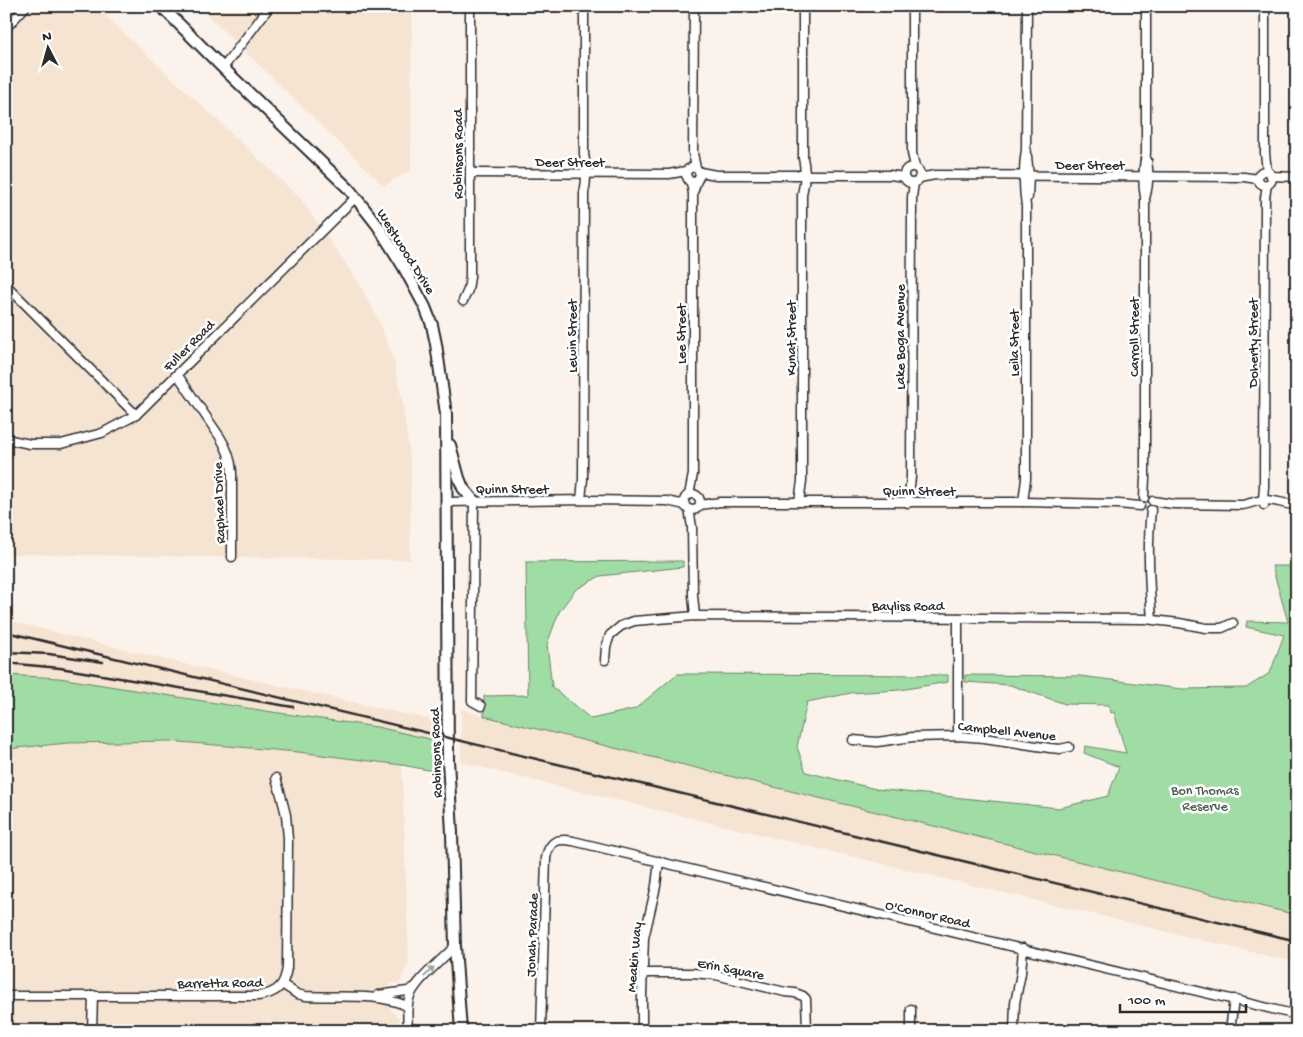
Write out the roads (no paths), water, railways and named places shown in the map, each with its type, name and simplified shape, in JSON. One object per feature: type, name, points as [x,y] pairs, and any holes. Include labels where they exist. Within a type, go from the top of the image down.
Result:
[{"type":"main road","name":"Westwood Drive","points":[[161,6],[348,189],[378,226],[395,253],[425,307],[432,325],[436,344],[445,405],[447,502]]},
{"type":"main road","points":[[446,422],[459,478],[463,488],[474,501]]},
{"type":"main road","name":"Robinsons Road","points":[[447,502],[448,760],[460,1031]]},
{"type":"street","points":[[6,28],[26,6]]},
{"type":"street","points":[[223,68],[270,6]]},
{"type":"street","name":"Robinsons Road","points":[[462,301],[468,290],[470,277],[470,6]]},
{"type":"street","name":"Lewin Street","points":[[584,6],[584,154],[586,165],[584,174],[587,183],[584,193],[584,500]]},
{"type":"street","name":"Lee Street","points":[[692,616],[690,606],[693,595],[694,6]]},
{"type":"street","name":"Kunat Street","points":[[802,502],[802,195],[805,184],[802,175],[805,166],[803,158],[803,6]]},
{"type":"street","name":"Lake Boga Avenue","points":[[911,503],[912,6]]},
{"type":"street","name":"Leila Street","points":[[1026,6],[1026,149],[1029,167],[1026,176],[1026,503]]},
{"type":"street","name":"Carroll Street","points":[[1146,6],[1146,177],[1148,185],[1145,198],[1145,478],[1149,529],[1149,619]]},
{"type":"street","name":"Doherty Street","points":[[1264,502],[1266,6]]},
{"type":"street","name":"Deer Street","points":[[470,173],[1297,178]]},
{"type":"street","name":"Fuller Road","points":[[6,439],[30,444],[62,444],[102,433],[136,415],[355,198]]},
{"type":"street","points":[[6,285],[136,415]]},
{"type":"street","name":"Raphael Drive","points":[[177,374],[220,437],[231,461],[232,557]]},
{"type":"street","name":"Quinn Street","points":[[447,502],[584,500],[1173,504],[1242,505],[1249,507],[1264,502],[1279,507],[1292,505]]},
{"type":"street","points":[[474,501],[472,701],[481,706]]},
{"type":"street","name":"Bayliss Road","points":[[604,660],[610,636],[621,626],[634,622],[692,616],[1149,619],[1206,628],[1222,628],[1233,624]]},
{"type":"street","points":[[958,618],[958,736]]},
{"type":"street","name":"Campbell Avenue","points":[[853,740],[877,742],[913,737],[958,736],[1060,749],[1069,747]]},
{"type":"street","name":"Barretta Road","points":[[6,996],[258,996],[277,990],[285,978],[287,968],[288,839],[286,815],[276,778]]},
{"type":"street","name":"O'Connor Road","points":[[553,842],[567,840],[662,862],[1297,1015]]},
{"type":"street","name":"Jonah Parade","points":[[541,1031],[546,858],[548,847],[553,842]]},
{"type":"street","name":"Meakin Way","points":[[642,1031],[644,938],[662,862]]},
{"type":"street","points":[[408,1031],[407,1006],[411,994],[415,987],[455,946]]},
{"type":"street","points":[[1014,1031],[1015,1003],[1026,949]]},
{"type":"street","name":"Erin Square","points":[[643,973],[710,975],[785,992],[800,1001],[807,1009],[807,1031]]},
{"type":"street","points":[[282,984],[297,994],[304,996],[368,997],[393,1000],[407,1006]]},
{"type":"street","points":[[368,997],[408,991],[415,987]]},
{"type":"street","points":[[92,1031],[93,996]]},
{"type":"street","points":[[1231,1027],[1237,1000]]},
{"type":"street","points":[[911,1009],[911,1031]]},
{"type":"railway","points":[[6,632],[1297,941]]},
{"type":"railway","points":[[6,652],[49,654],[103,662]]},
{"type":"railway","points":[[6,663],[60,668],[293,707]]},
{"type":"park label","name":"Bon Thomas Reserve","points":[[1205,798]]}]
